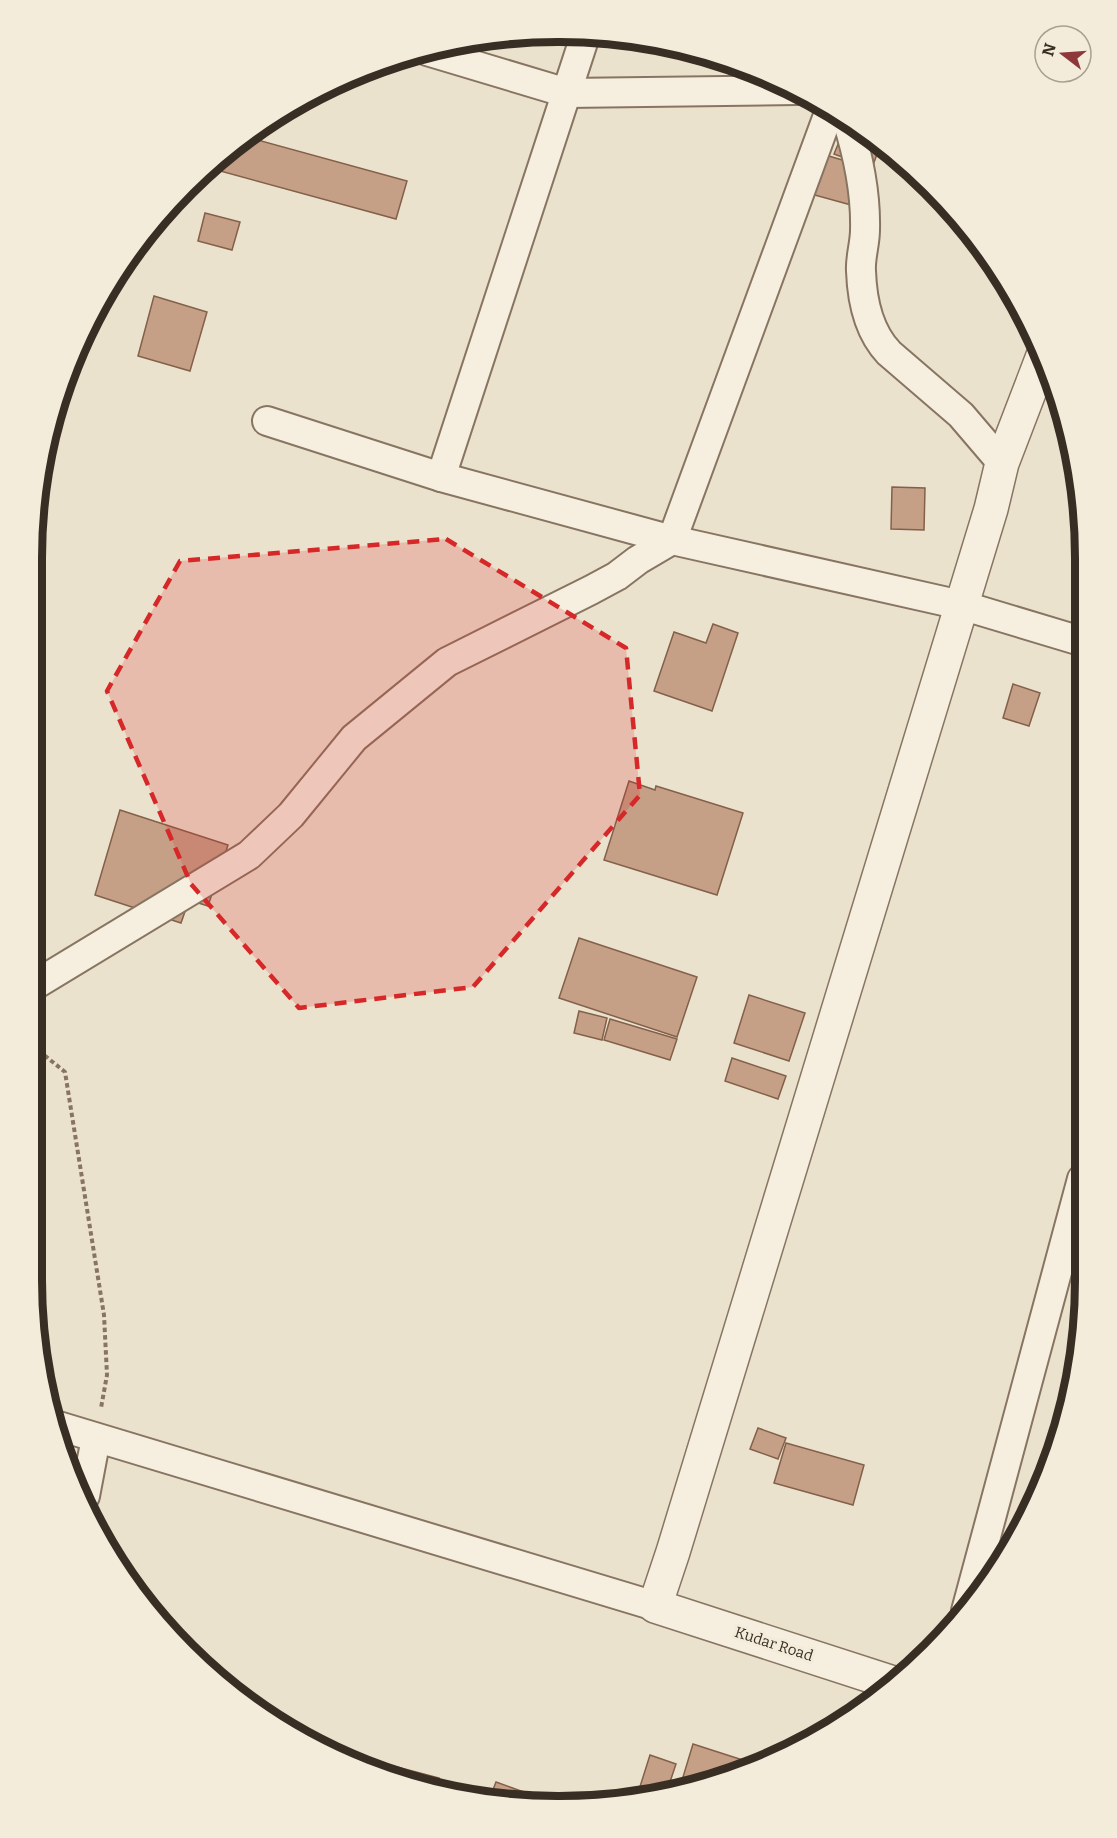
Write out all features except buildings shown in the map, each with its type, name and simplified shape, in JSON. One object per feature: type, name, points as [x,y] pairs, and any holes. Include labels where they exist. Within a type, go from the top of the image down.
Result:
[{"type":"street","points":[[441,477],[583,43]]},
{"type":"street","points":[[443,56],[567,93],[777,90]]},
{"type":"street","points":[[42,981],[249,855],[291,815],[354,738],[447,662],[600,585],[672,540],[827,118]]},
{"type":"street","points":[[851,133],[858,156],[865,230],[861,270],[869,320],[878,342],[961,415],[1002,463]]},
{"type":"street","points":[[64,1428],[655,1606],[991,509],[1002,463],[1038,366]]},
{"type":"street","points":[[267,421],[441,477],[672,540],[961,605],[1075,639]]},
{"type":"street","points":[[972,1588],[1075,1205]]},
{"type":"street","points":[[86,1489],[96,1438]]},
{"type":"street","name":"Kudar Road","points":[[655,1606],[884,1680]]},
{"type":"path","points":[[42,1053],[65,1072],[104,1315],[107,1375],[96,1438]]},
{"type":"highlighted area","points":[[446,539],[626,648],[640,795],[473,987],[299,1008],[191,884],[107,691],[180,561]]}]
